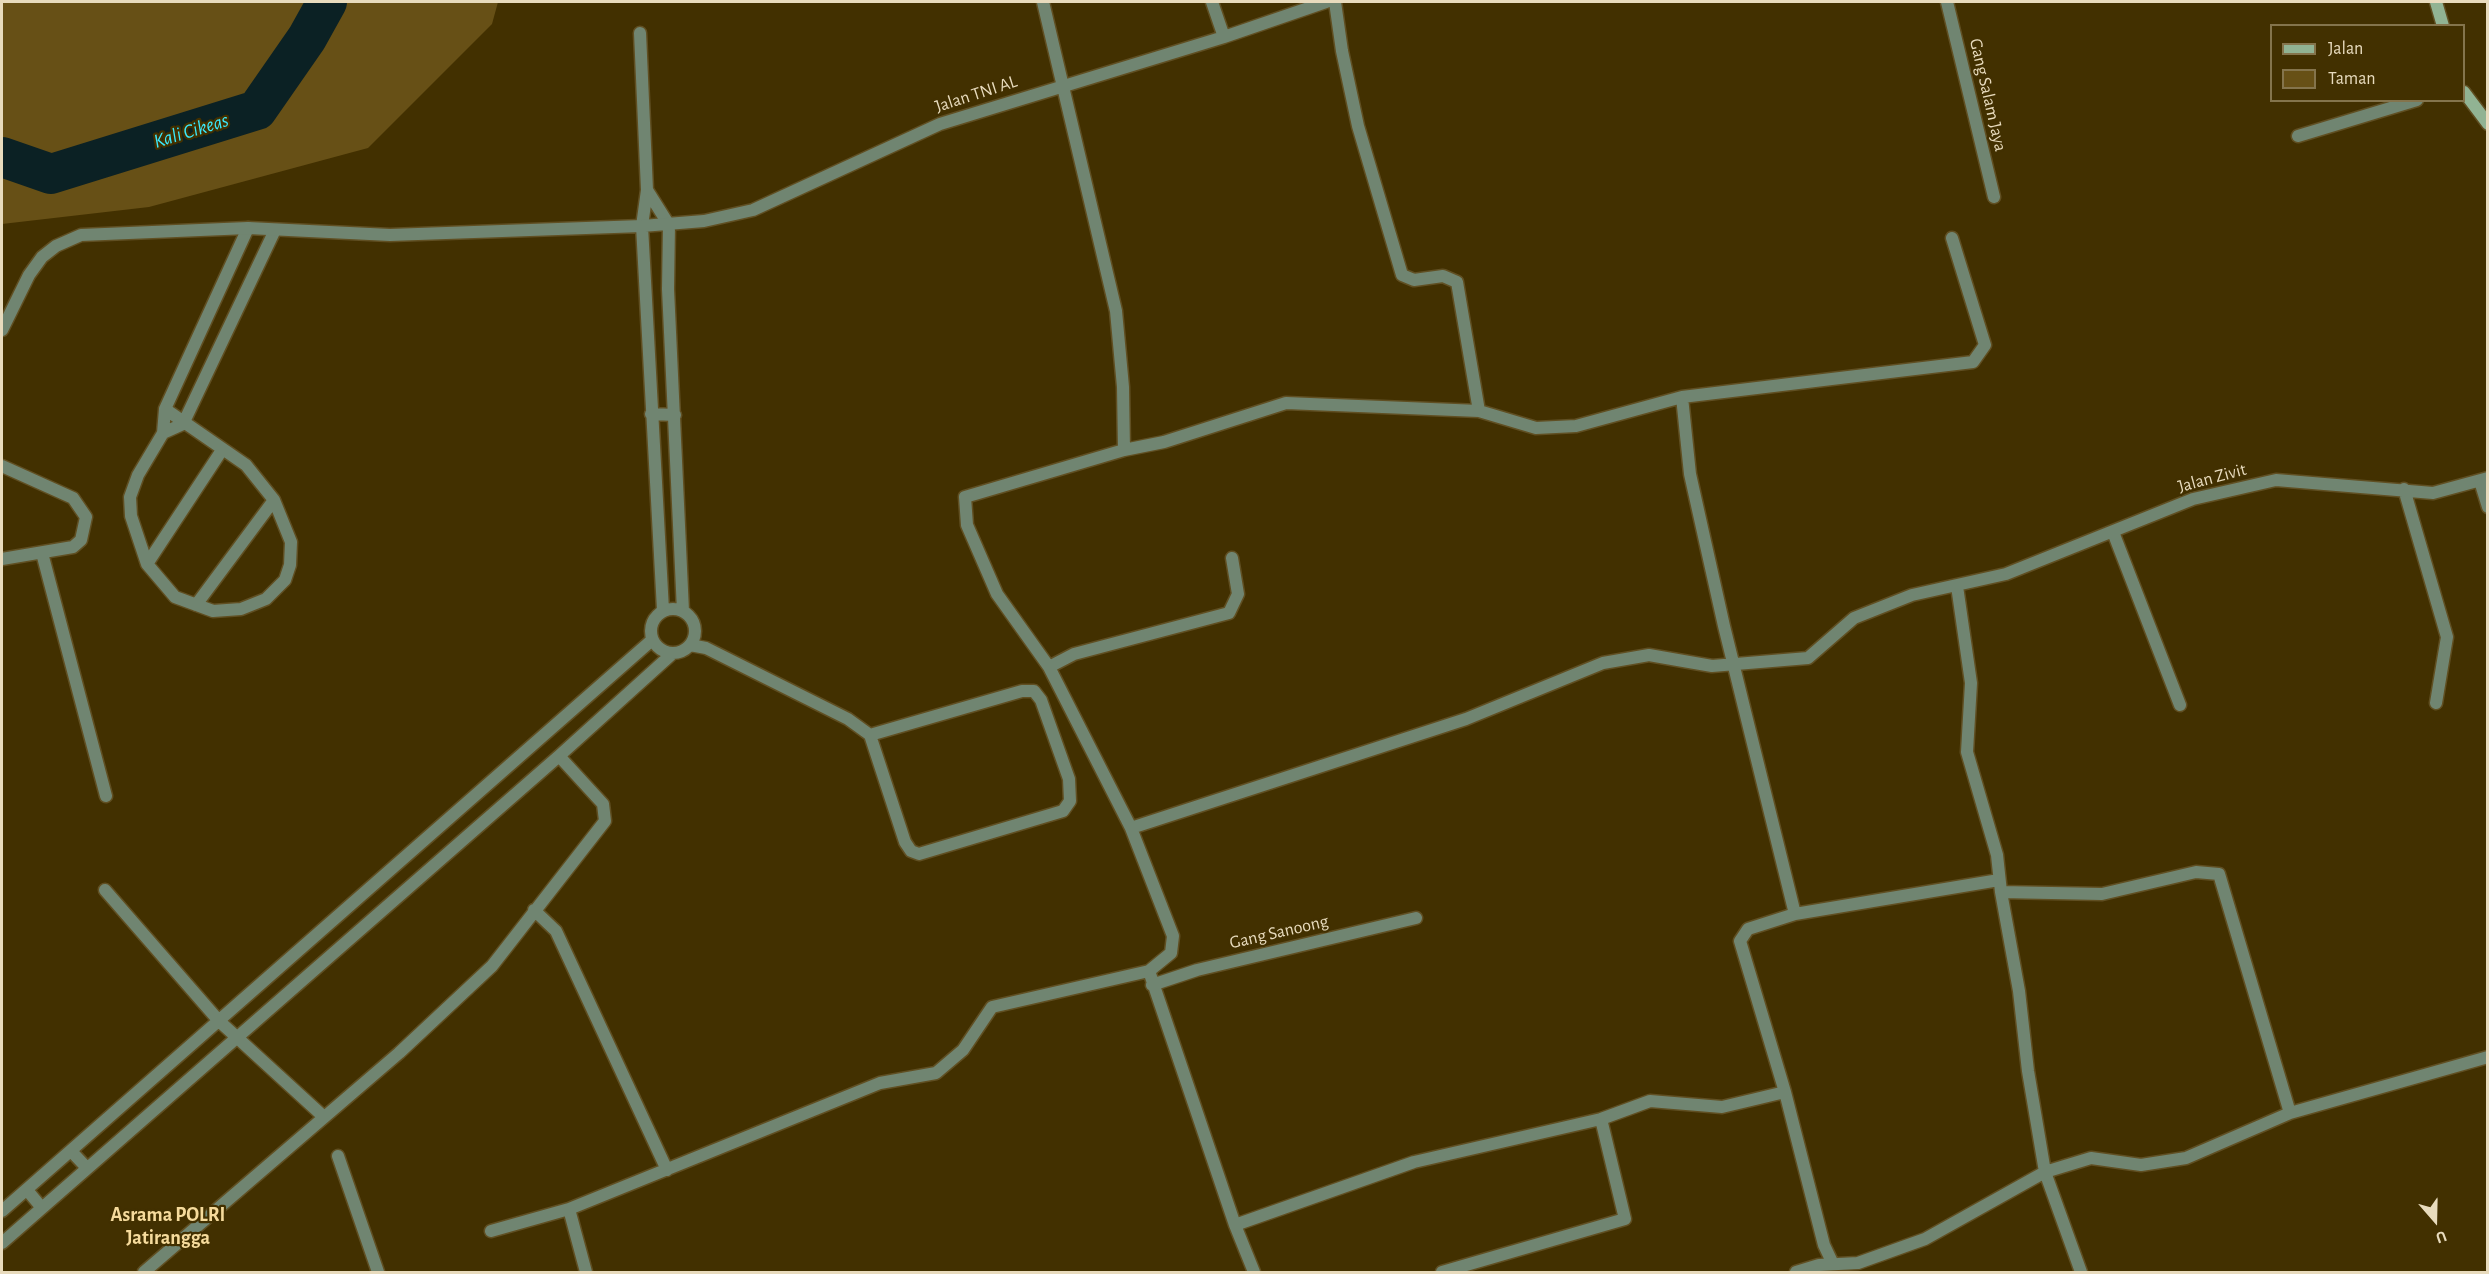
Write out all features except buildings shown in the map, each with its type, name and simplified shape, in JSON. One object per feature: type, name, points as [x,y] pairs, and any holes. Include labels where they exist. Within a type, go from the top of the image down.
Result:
[{"type":"main road","points":[[2436,2],[2442,24]]},
{"type":"main road","points":[[2465,95],[2487,124]]},
{"type":"street","points":[[1043,2],[1116,311],[1123,387],[1124,450]]},
{"type":"street","points":[[1212,2],[1224,37]]},
{"type":"street","name":"Jalan TNI AL","points":[[2,330],[29,275],[42,257],[69,239],[97,234],[248,228],[390,235],[669,225],[704,221],[753,210],[940,124],[1224,37],[1326,2]]},
{"type":"street","points":[[1335,2],[1342,51],[1358,126],[1402,275],[1414,280],[1443,276],[1457,282],[1479,411]]},
{"type":"street","name":"Gang Salam Jaya","points":[[1947,2],[1994,197]]},
{"type":"street","points":[[640,33],[647,190],[642,226],[663,610]]},
{"type":"street","points":[[2298,136],[2410,102]]},
{"type":"street","points":[[647,190],[669,225],[668,290],[683,611]]},
{"type":"street","points":[[165,410],[246,465],[274,500],[291,542],[285,580],[266,599],[241,609],[213,611],[175,597],[147,564],[131,516],[130,497],[138,476],[163,432],[165,410],[248,228]]},
{"type":"street","points":[[163,432],[183,424],[275,231]]},
{"type":"street","points":[[491,1232],[569,1209],[880,1083],[936,1073],[963,1050],[992,1007],[1149,971],[1171,953],[1173,936],[1131,828],[1049,667],[997,594],[967,525],[965,496],[1124,450],[1164,442],[1286,403],[1479,411],[1536,428],[1576,426],[1682,397],[1973,362],[1985,345],[1952,238]]},
{"type":"street","points":[[1682,397],[1690,474],[1795,914]]},
{"type":"street","points":[[651,414],[675,415]]},
{"type":"street","points":[[147,564],[222,450]]},
{"type":"street","points":[[2,466],[73,498],[86,517],[81,540],[73,547],[2,559]]},
{"type":"street","name":"Jalan Zivit","points":[[1131,828],[1466,719],[1603,663],[1649,655],[1712,666],[1734,662],[1808,658],[1854,618],[1912,595],[2006,574],[2193,499],[2276,480],[2433,493],[2484,480]]},
{"type":"street","points":[[2484,480],[2487,507]]},
{"type":"street","points":[[2404,489],[2432,577],[2447,637],[2436,703]]},
{"type":"street","points":[[196,605],[274,500]]},
{"type":"street","points":[[2113,532],[2180,705]]},
{"type":"street","points":[[42,553],[106,796]]},
{"type":"street","points":[[1049,667],[1074,654],[1229,613],[1238,594],[1232,558]]},
{"type":"street","points":[[1957,586],[1971,683],[1967,752],[1997,855],[2045,1172],[2081,1272]]},
{"type":"street","points":[[673,608],[683,611],[691,617],[693,641],[682,651],[672,653],[663,651],[652,640],[651,626],[655,617],[663,610],[673,608]]},
{"type":"street","points":[[2,1212],[652,640]]},
{"type":"street","points":[[693,641],[848,719],[870,735],[905,842],[911,850],[919,854],[1063,811],[1070,801],[1069,779],[1041,700],[1034,691],[1022,691],[870,735]]},
{"type":"street","points":[[2,1243],[236,1036],[559,756],[672,653]]},
{"type":"street","points":[[144,1272],[399,1053],[492,966],[605,821],[603,804],[559,756]]},
{"type":"street","points":[[1833,1264],[1824,1245],[1785,1092],[1740,941],[1748,929],[1795,914],[2000,886],[2102,894],[2196,872],[2219,874],[2290,1113]]},
{"type":"street","points":[[105,890],[219,1021],[324,1117]]},
{"type":"street","points":[[534,910],[555,931],[667,1170]]},
{"type":"street","name":"Gang Sanoong","points":[[1152,985],[1197,970],[1416,918]]},
{"type":"street","points":[[1149,971],[1235,1225],[1254,1272]]},
{"type":"street","points":[[1796,1272],[1820,1269],[1833,1264],[1858,1263],[1925,1239],[2045,1172],[2091,1158],[2141,1165],[2186,1158],[2290,1113],[2487,1057]]},
{"type":"street","points":[[1235,1225],[1414,1162],[1601,1119],[1650,1101],[1722,1107],[1785,1092]]},
{"type":"street","points":[[1442,1272],[1625,1220],[1601,1119]]},
{"type":"street","points":[[71,1151],[87,1168]]},
{"type":"street","points":[[338,1156],[378,1272]]},
{"type":"street","points":[[27,1190],[42,1208]]},
{"type":"street","points":[[569,1209],[586,1272]]},
{"type":"green space","points":[[2,2],[498,2],[492,24],[368,148],[149,207],[2,224]]},
{"type":"waterway","name":"Kali Cikeas","points":[[2,157],[51,174],[257,110],[307,38],[327,2]]},
{"type":"district","name":"Asrama POLRI Jatirangga","points":[[168,1226]]}]
